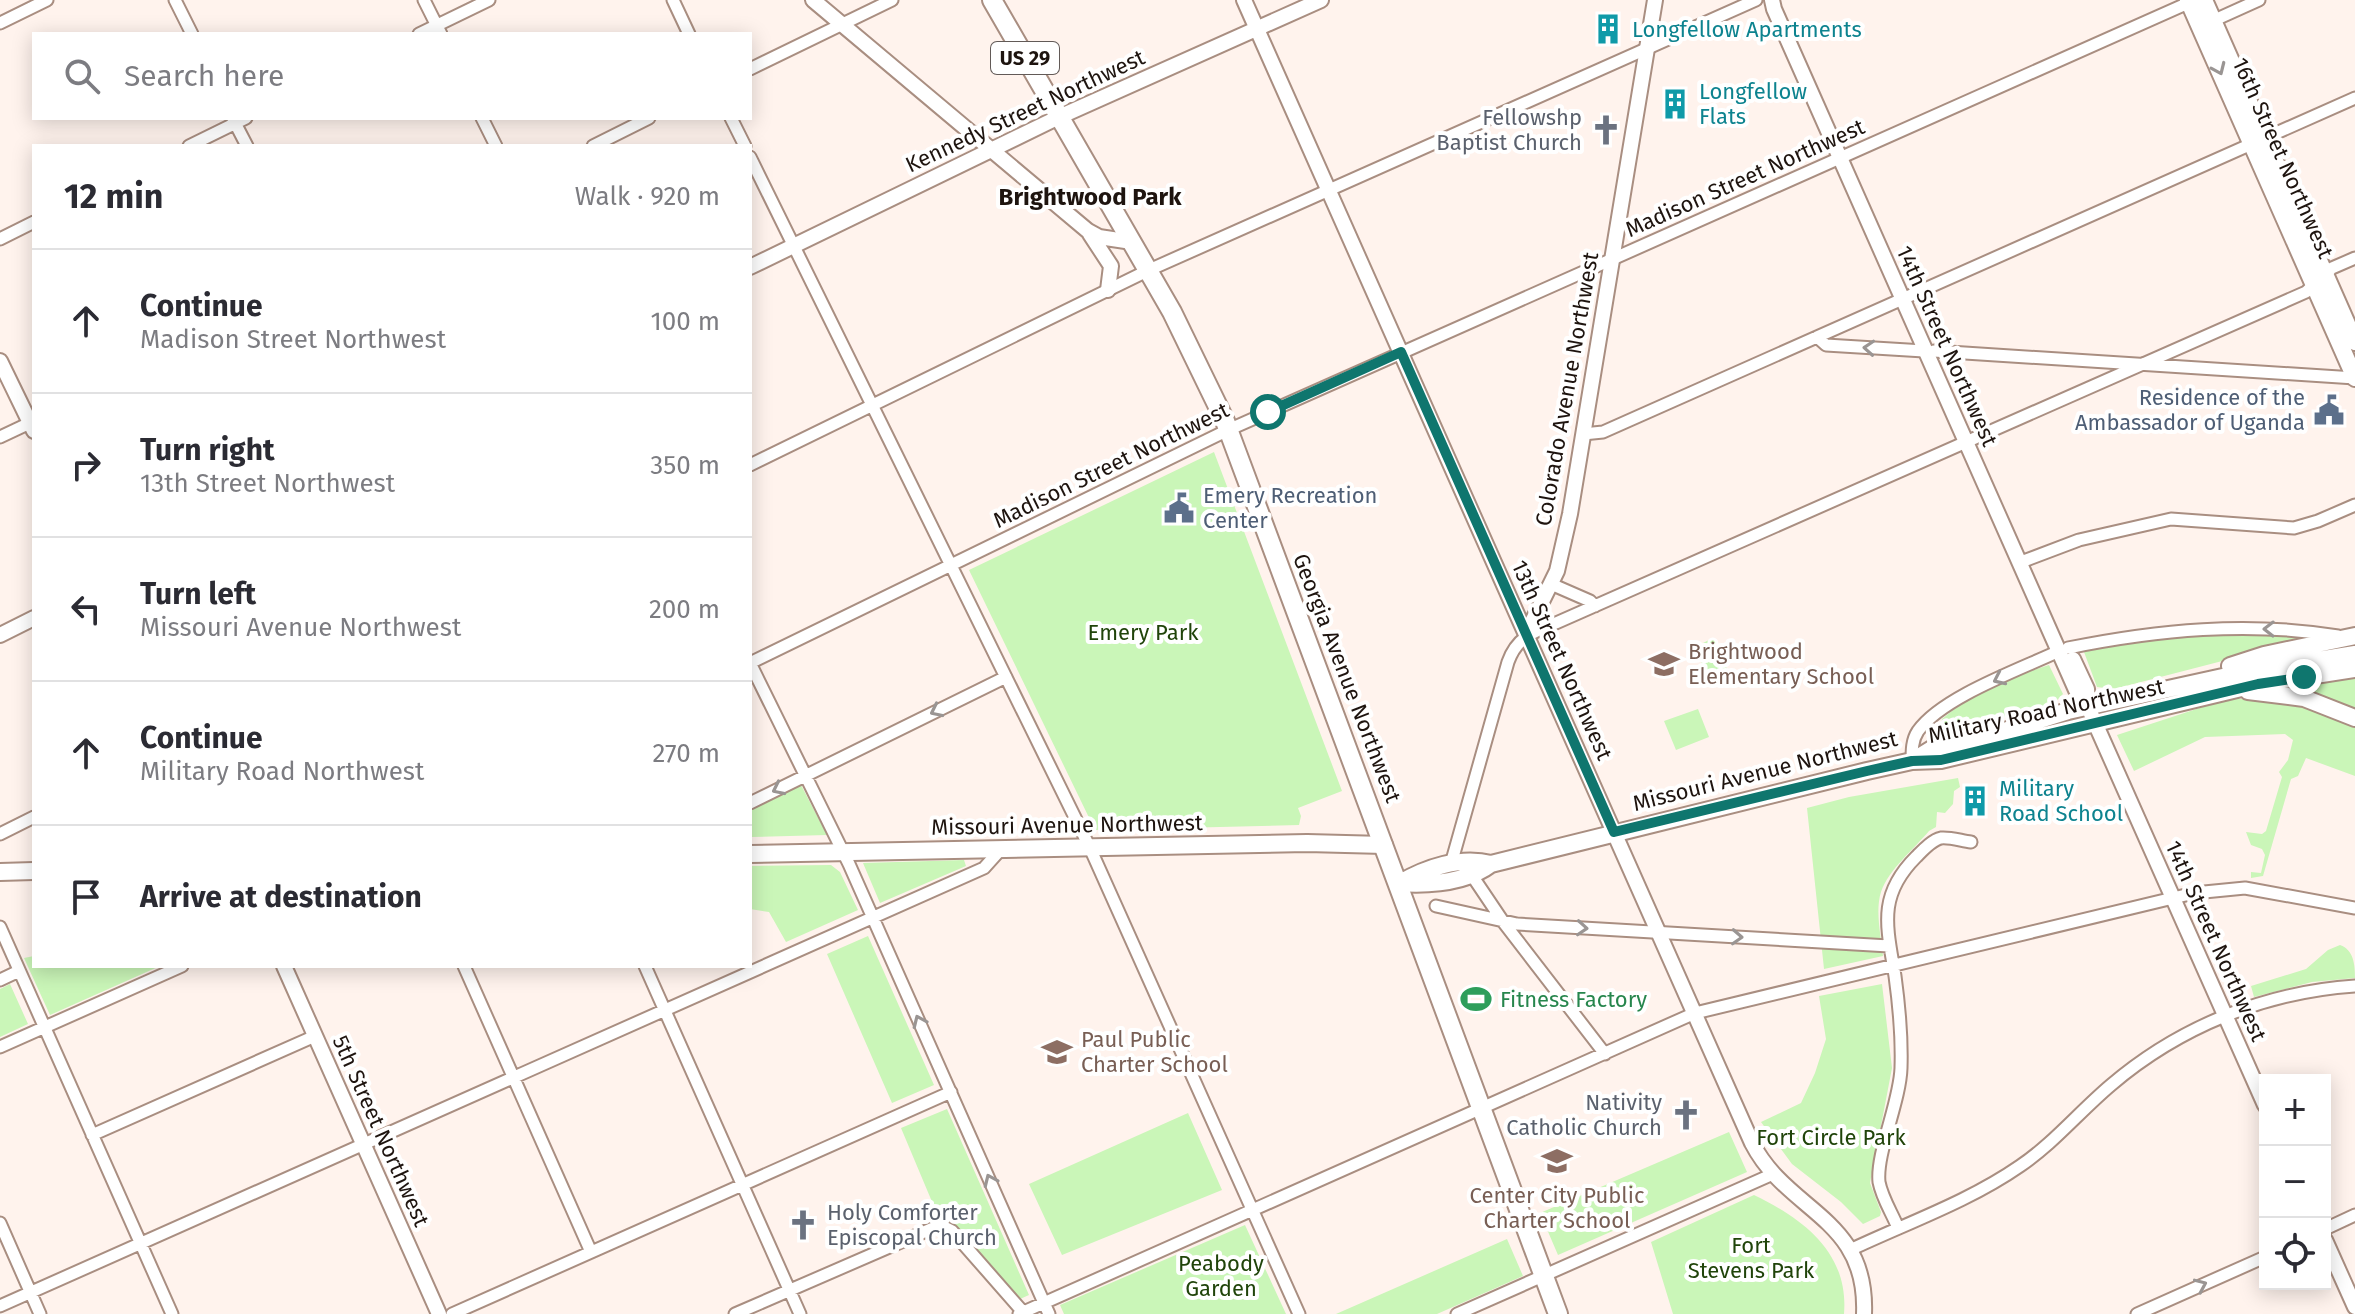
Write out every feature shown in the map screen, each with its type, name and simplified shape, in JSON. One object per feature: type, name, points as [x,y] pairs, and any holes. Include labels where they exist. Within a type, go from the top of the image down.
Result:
[{"type":"highway","name":"Georgia Avenue Northwest","points":[[992,0],[1149,270],[1195,356],[1228,430],[1558,1314]]},
{"type":"main road","name":"16th Street Northwest","points":[[2194,1],[2320,279],[2355,378]]},
{"type":"main road","name":"16th Street Northwest","points":[[2320,279],[2355,342]]},
{"type":"main road","points":[[2152,692],[2264,655],[2351,636]]},
{"type":"main road","name":"Military Road Northwest","points":[[1912,761],[1935,747],[1995,734],[2088,707],[2250,671],[2355,654]]},
{"type":"main road","name":"Military Road Northwest","points":[[1912,761],[1941,760],[2258,684],[2355,669]]},
{"type":"main road","points":[[2227,692],[2247,691],[2304,698],[2355,718]]},
{"type":"main road","name":"Missouri Avenue Northwest","points":[[1398,883],[1427,885],[1480,872],[1491,864],[1614,832],[1912,761]]},
{"type":"main road","name":"Missouri Avenue Northwest","points":[[752,854],[1307,843],[1384,845]]},
{"type":"main road","name":"Missouri Avenue Northwest","points":[[1398,883],[1422,870],[1451,864],[1477,860],[1491,864]]},
{"type":"main road","points":[[0,872],[32,871]]},
{"type":"street","points":[[0,23],[47,0]]},
{"type":"street","points":[[175,0],[191,32]]},
{"type":"street","points":[[424,0],[439,30],[489,0]]},
{"type":"street","points":[[673,0],[688,32]]},
{"type":"street","points":[[813,0],[1088,231],[1110,261],[1112,272],[1108,290]]},
{"type":"street","points":[[752,68],[892,0]]},
{"type":"street","name":"13th Street Northwest","points":[[1244,0],[1752,1143],[1773,1174],[1829,1221],[1850,1250],[1862,1281],[1864,1314]]},
{"type":"street","name":"Kennedy Street Northwest","points":[[752,266],[1059,117],[1321,0]]},
{"type":"street","name":"Colorado Avenue Northwest","points":[[1451,864],[1508,662],[1514,646],[1526,634],[1560,560],[1655,0]]},
{"type":"street","points":[[752,464],[1149,270],[1756,0]]},
{"type":"street","name":"14th Street Northwest","points":[[1774,0],[1781,5],[1905,298],[2064,650],[2087,689],[2088,707],[2259,1092]]},
{"type":"street","points":[[2206,23],[2259,0]]},
{"type":"street","name":"Madison Street Northwest","points":[[752,662],[1228,430],[2194,1]]},
{"type":"street","points":[[1583,434],[1603,432],[2355,98]]},
{"type":"street","points":[[193,144],[238,120],[246,144]]},
{"type":"street","points":[[483,120],[495,144]]},
{"type":"street","points":[[597,144],[645,120]]},
{"type":"street","points":[[732,120],[744,144]]},
{"type":"street","points":[[752,161],[1090,848],[1299,1314]]},
{"type":"street","points":[[0,239],[32,223]]},
{"type":"street","points":[[1088,231],[1106,239],[1132,242]]},
{"type":"street","points":[[1526,634],[2306,292],[2320,279],[2355,258]]},
{"type":"street","points":[[1817,337],[1826,345],[2355,378]]},
{"type":"street","points":[[0,361],[32,423]]},
{"type":"street","points":[[0,437],[32,425]]},
{"type":"street","points":[[2024,561],[2079,540],[2171,519],[2294,528],[2355,505]]},
{"type":"street","points":[[1551,584],[1595,606]]},
{"type":"street","points":[[0,635],[32,619]]},
{"type":"street","name":"Missouri Avenue Northwest","points":[[1912,761],[1912,747],[1917,733],[1941,711],[1981,688],[2064,650],[2149,634],[2217,629],[2297,630],[2351,636]]},
{"type":"street","points":[[752,667],[873,917],[1047,1308]]},
{"type":"street","points":[[752,802],[1006,677]]},
{"type":"street","points":[[0,834],[32,818]]},
{"type":"street","points":[[1898,1228],[1881,1190],[1879,1175],[1901,1073],[1893,966],[1886,919],[1890,896],[1907,867],[1935,841],[1941,838],[1971,842]]},
{"type":"street","points":[[0,1306],[984,868],[1002,848]]},
{"type":"street","points":[[1471,874],[1504,923],[1605,1054]]},
{"type":"street","points":[[735,1314],[940,1225],[952,1231],[1021,1313],[1047,1308],[1253,1210],[1695,1013],[2194,893],[2245,888],[2355,908]]},
{"type":"street","points":[[1436,906],[1504,923],[1889,946]]},
{"type":"street","points":[[0,927],[172,1314]]},
{"type":"street","points":[[0,1047],[177,968]]},
{"type":"street","name":"5th Street Northwest","points":[[285,968],[439,1314]]},
{"type":"street","points":[[465,968],[591,1252]]},
{"type":"street","points":[[646,968],[800,1314]]},
{"type":"street","points":[[0,980],[19,971]]},
{"type":"street","points":[[1850,1250],[1978,1192],[2017,1168],[2051,1143],[2109,1087],[2145,1059],[2181,1037],[2225,1016],[2299,993],[2355,986]]},
{"type":"street","points":[[92,1135],[315,1036]]},
{"type":"street","points":[[452,1314],[951,1092]]},
{"type":"street","points":[[1457,1314],[1773,1174]]},
{"type":"street","points":[[2331,1226],[2355,1215]]},
{"type":"street","points":[[0,1223],[40,1314]]},
{"type":"street","points":[[2331,1253],[2355,1307]]},
{"type":"street","points":[[2137,1314],[2259,1260]]},
{"type":"green space","name":"Emery Park","points":[[1214,452],[1342,791],[1298,808],[1301,816],[1299,825],[1095,830],[969,570]]},
{"type":"green space","points":[[2209,634],[2315,637],[2114,689],[2097,687],[2084,652],[2117,645]]},
{"type":"green space","points":[[1713,638],[1731,678],[1711,687],[1695,647]]},
{"type":"green space","points":[[2049,665],[2063,694],[2051,706],[1941,731],[1942,719],[1979,694]]},
{"type":"green space","points":[[2355,677],[2355,713],[2272,688]]},
{"type":"green space","points":[[2270,697],[2306,705],[2355,727],[2355,776],[2306,758],[2298,776],[2291,779],[2263,876],[2251,878],[2251,872],[2261,873],[2265,855],[2262,849],[2251,845],[2246,832],[2262,834],[2266,831],[2282,777],[2279,772],[2288,760],[2293,740],[2285,734],[2205,737],[2134,771],[2117,735],[2224,700]]},
{"type":"green space","points":[[1698,709],[1709,737],[1676,750],[1664,721]]},
{"type":"green space","points":[[1958,778],[1960,787],[1954,791],[1953,804],[1945,813],[1937,812],[1936,827],[1896,867],[1881,892],[1878,915],[1883,956],[1824,969],[1807,808],[1849,797]]},
{"type":"green space","points":[[801,785],[827,835],[752,837],[752,809]]},
{"type":"green space","points":[[964,860],[966,866],[880,903],[863,863]]},
{"type":"green space","points":[[831,865],[840,872],[858,910],[786,942],[769,912],[752,909],[752,866]]},
{"type":"green space","points":[[868,936],[934,1085],[892,1103],[827,954]]},
{"type":"green space","points":[[2340,945],[2351,954],[2355,978],[2312,982],[2254,997],[2251,986],[2306,969],[2328,950]]},
{"type":"green space","points":[[32,956],[32,968],[156,968],[50,1015],[24,958]]},
{"type":"green space","points":[[10,984],[28,1024],[0,1037],[0,989]]},
{"type":"green space","name":"Fort Circle Park","points":[[1882,984],[1892,1068],[1870,1183],[1881,1212],[1880,1216],[1863,1224],[1841,1202],[1792,1164],[1761,1122],[1801,1103],[1815,1073],[1826,1039],[1819,996]]},
{"type":"green space","points":[[947,1109],[1029,1295],[1020,1299],[962,1231],[938,1216],[901,1128]]},
{"type":"green space","points":[[1188,1113],[1222,1190],[1062,1255],[1029,1184]]},
{"type":"green space","name":"Fort Circle Park","points":[[1729,1132],[1747,1172],[1558,1255],[1540,1213]]},
{"type":"green space","name":"Fort Stevens Park","points":[[1754,1195],[1790,1215],[1820,1241],[1839,1273],[1844,1292],[1844,1314],[1673,1314],[1651,1242]]},
{"type":"green space","name":"Peabody Garden","points":[[1245,1225],[1286,1314],[1064,1314],[1060,1305]]},
{"type":"green space","points":[[1507,1239],[1523,1276],[1437,1314],[1336,1314]]},
{"type":"place","name":"Longfellow Apartments","points":[[1608,29]]},
{"type":"place","name":"Longfellow Flats","points":[[1675,104]]},
{"type":"place","name":"Fellowshp Baptist Church","points":[[1606,130]]},
{"type":"place","name":"Residence of the Ambassador of Uganda","points":[[2329,410]]},
{"type":"place","name":"Emery Recreation Center","points":[[1179,508]]},
{"type":"place","name":"Brightwood Elementary School","points":[[1664,664]]},
{"type":"place","name":"Military Road School","points":[[1975,801]]},
{"type":"place","name":"Fitness Factory","points":[[1476,999]]},
{"type":"place","name":"Paul Public Charter School","points":[[1057,1052]]},
{"type":"place","name":"Nativity Catholic Church","points":[[1686,1115]]},
{"type":"place","name":"Center City Public Charter School","points":[[1557,1161]]},
{"type":"place","name":"Holy Comforter Episcopal Church","points":[[803,1225]]},
{"type":"district","name":"Brightwood Park","points":[[1090,197]]},
{"type":"route","points":[[1268,412],[1401,352],[1614,832],[1867,771],[1912,761],[1941,760],[2258,684],[2304,677]]}]
